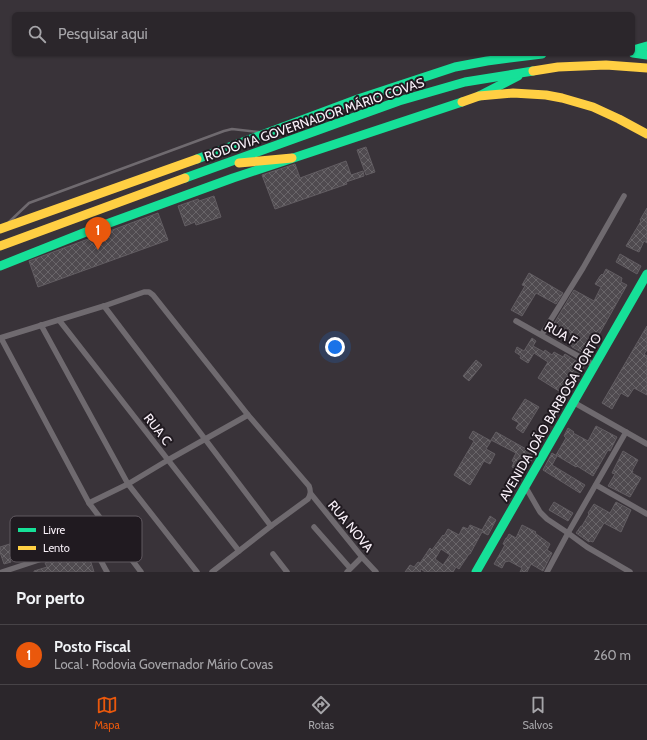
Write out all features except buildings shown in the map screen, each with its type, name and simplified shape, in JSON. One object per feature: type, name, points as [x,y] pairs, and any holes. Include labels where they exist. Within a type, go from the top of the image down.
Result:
[{"type":"main road","points":[[635,50],[647,46]]},
{"type":"main road","points":[[635,52],[647,55]]},
{"type":"main road","name":"RODOVIA GOVERNADOR MÁRIO COVAS","points":[[1,229],[405,83],[455,67],[527,56]]},
{"type":"main road","name":"RODOVIA GOVERNADOR MÁRIO COVAS","points":[[0,246],[139,194],[400,101],[465,82],[558,67],[606,65],[647,68]]},
{"type":"main road","points":[[0,266],[170,200],[479,96],[526,71]]},
{"type":"main road","points":[[479,96],[524,93],[568,99],[608,113],[647,134]]},
{"type":"main road","points":[[225,164],[292,158]]},
{"type":"main road","name":"AVENIDA JOÃO BARBOSA PORTO","points":[[476,572],[647,274]]},
{"type":"street","points":[[542,334],[624,196]]},
{"type":"street","name":"RUA NOVA","points":[[0,338],[144,292],[149,292],[153,295],[248,415],[309,486],[311,494],[376,572]]},
{"type":"street","points":[[104,306],[271,526]]},
{"type":"street","name":"RUA C","points":[[59,320],[240,551]]},
{"type":"street","name":"RUA F","points":[[516,320],[594,365]]},
{"type":"street","points":[[41,325],[128,484],[197,572]]},
{"type":"street","points":[[0,338],[89,502],[99,516]]},
{"type":"street","points":[[573,402],[647,444]]},
{"type":"street","points":[[89,502],[128,484],[248,415]]},
{"type":"street","points":[[547,572],[626,432]]},
{"type":"street","points":[[596,484],[647,514]]},
{"type":"street","points":[[525,486],[540,512],[547,519],[587,547],[630,572]]},
{"type":"street","points":[[212,572],[308,499],[311,494]]},
{"type":"street","points":[[314,527],[348,570],[362,557]]},
{"type":"street","points":[[273,554],[287,572]]},
{"type":"street","points":[[2,572],[31,562]]},
{"type":"street","points":[[101,562],[107,572]]},
{"type":"street","points":[[134,562],[141,572]]},
{"type":"lane","points":[[1,229],[29,203],[216,133],[232,129],[267,133]]},
{"type":"traffic: fast","points":[[635,49],[647,46]]},
{"type":"traffic: fast","points":[[635,53],[647,55]]},
{"type":"traffic: fast","points":[[197,159],[358,99],[455,67],[526,56]]},
{"type":"traffic: fast","points":[[185,178],[399,101],[465,82],[533,71]]},
{"type":"traffic: fast","points":[[479,96],[518,76]]},
{"type":"traffic: fast","points":[[0,266],[101,226],[233,178],[462,102]]},
{"type":"traffic: fast","points":[[476,572],[647,274]]},
{"type":"traffic: slow","points":[[533,71],[558,67],[606,65],[647,68]]},
{"type":"traffic: slow","points":[[462,102],[479,96],[513,93],[546,95],[593,107],[647,134]]},
{"type":"traffic: slow","points":[[239,163],[292,158]]},
{"type":"traffic: slow","points":[[0,229],[197,159]]},
{"type":"traffic: slow","points":[[0,246],[185,178]]},
{"type":"place","name":"Posto Fiscal","points":[[98,250]]}]
